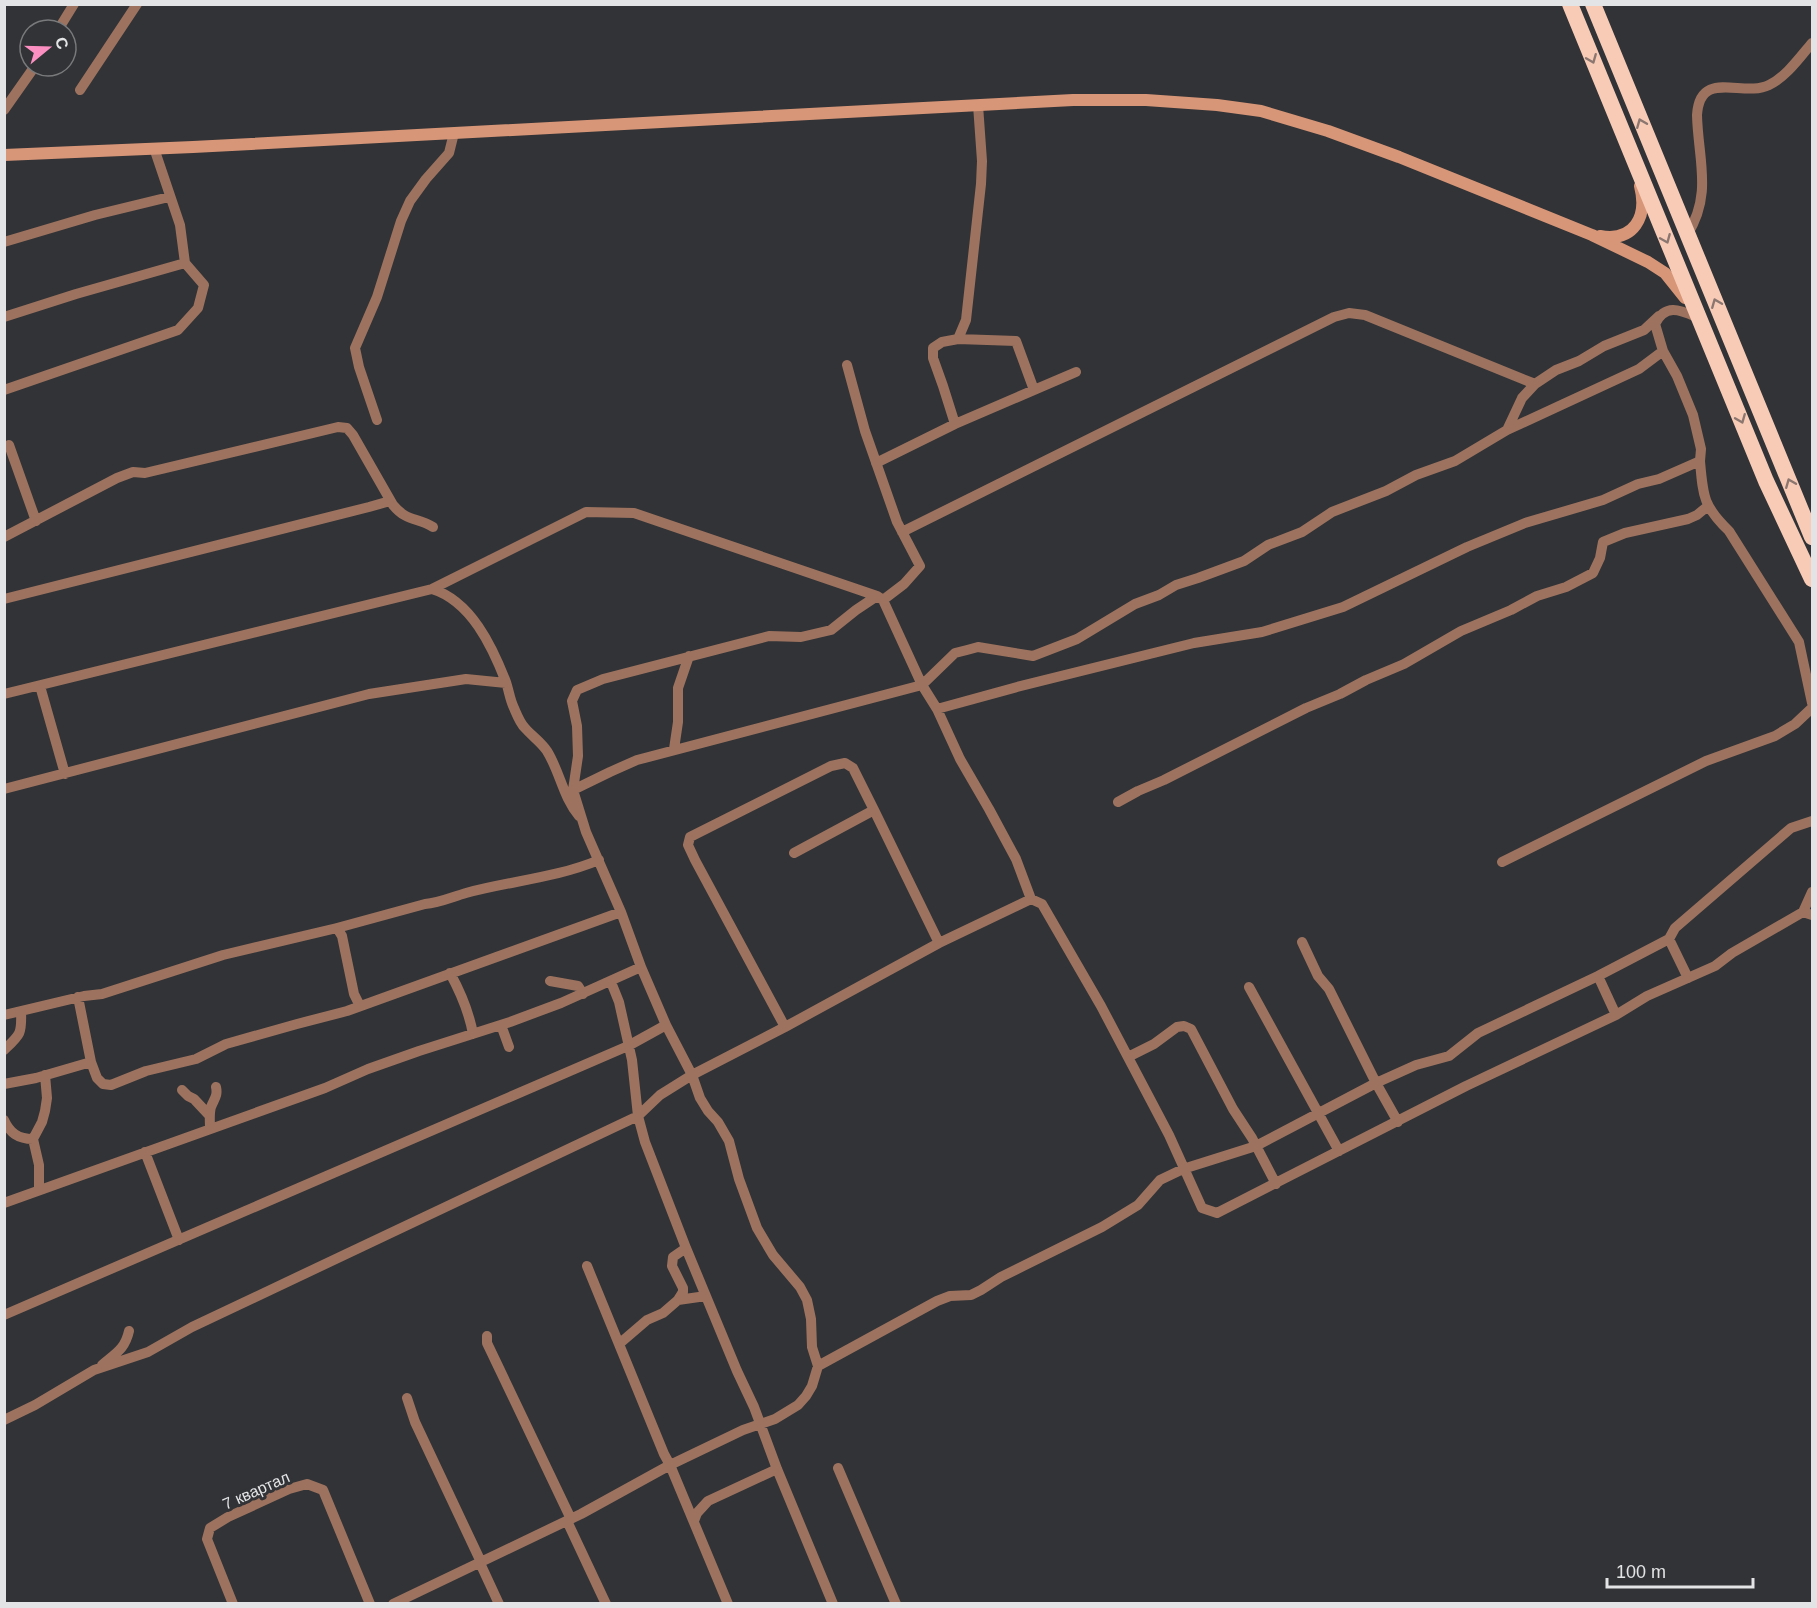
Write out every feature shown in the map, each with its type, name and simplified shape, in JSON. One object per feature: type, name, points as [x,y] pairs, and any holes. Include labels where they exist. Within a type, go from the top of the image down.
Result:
[{"type":"highway","points":[[1570,4],[1766,480],[1812,579]]},
{"type":"highway","points":[[1593,4],[1812,537]]},
{"type":"main road","points":[[4,155],[1073,100],[1146,100],[1217,105],[1261,111],[1328,131],[1399,157],[1592,235],[1648,262],[1665,273],[1699,318]]},
{"type":"main road","points":[[1592,235],[1610,238],[1625,235],[1638,225],[1642,194],[1629,150]]},
{"type":"street","points":[[65,18],[74,4]]},
{"type":"street","points":[[80,90],[137,4]]},
{"type":"street","points":[[1688,235],[1696,222],[1703,186],[1697,108],[1704,94],[1718,87],[1767,86],[1778,80],[1812,43]]},
{"type":"street","points":[[4,110],[27,78]]},
{"type":"street","points":[[958,339],[966,320],[981,184],[982,161],[978,105]]},
{"type":"street","points":[[377,420],[355,348],[377,297],[401,221],[410,201],[449,153],[454,133]]},
{"type":"street","points":[[4,390],[178,330],[198,308],[204,285],[185,263],[180,225],[154,148]]},
{"type":"street","points":[[4,242],[95,214],[169,196]]},
{"type":"street","points":[[4,317],[185,263]]},
{"type":"street","points":[[1507,430],[1522,398],[1535,384],[1556,370],[1579,361],[1604,346],[1644,330],[1667,310],[1676,310],[1699,318]]},
{"type":"street","points":[[902,532],[1334,317],[1349,313],[1365,315],[1535,384]]},
{"type":"street","points":[[1659,316],[1655,324],[1663,351],[1677,376],[1693,415],[1701,449],[1702,486],[1708,506],[1715,518],[1730,531],[1799,642],[1812,703]]},
{"type":"street","points":[[955,424],[933,358],[933,348],[942,342],[958,339],[1016,341],[1034,390]]},
{"type":"street","points":[[573,790],[637,760],[922,685],[955,654],[967,650],[978,647],[1033,656],[1077,639],[1135,604],[1176,585],[1244,561],[1268,545],[1302,532],[1332,512],[1416,475],[1455,461],[1507,430],[1639,369],[1663,351]]},
{"type":"street","points":[[393,1604],[569,1520],[670,1465],[743,1430],[775,1419],[798,1405],[812,1386],[818,1366],[812,1347],[811,1319],[807,1300],[800,1287],[773,1255],[757,1228],[739,1179],[729,1141],[718,1122],[699,1098],[692,1075],[666,1025],[586,832],[573,790],[578,756],[578,726],[572,701],[577,690],[603,679],[769,636],[801,637],[831,630],[856,610],[893,594],[920,566],[902,532],[876,463],[847,365]]},
{"type":"street","points":[[876,463],[955,424],[1076,372]]},
{"type":"street","points":[[4,537],[117,478],[133,472],[145,473],[338,427],[346,428],[353,435],[398,512],[408,519],[425,522],[433,527]]},
{"type":"street","points":[[9,445],[36,521]]},
{"type":"street","points":[[937,709],[1194,644],[1262,632],[1344,608],[1467,547],[1525,523],[1604,500],[1638,484],[1659,479],[1700,461]]},
{"type":"street","points":[[4,599],[390,501]]},
{"type":"street","points":[[1118,802],[1306,708],[1404,664],[1461,631],[1538,596],[1566,587],[1593,573],[1600,558],[1603,542],[1624,533],[1688,519],[1708,506]]},
{"type":"street","points":[[4,694],[432,589],[586,512],[634,513],[880,598],[960,759],[1016,859],[1031,899]]},
{"type":"street","points":[[432,589],[442,592],[468,612],[486,640],[506,683],[512,706],[524,727],[546,750],[567,799],[583,821]]},
{"type":"street","points":[[674,749],[678,722],[678,688],[689,656]]},
{"type":"street","points":[[4,789],[369,694],[466,679],[506,683]]},
{"type":"street","points":[[40,686],[65,774]]},
{"type":"street","points":[[1502,862],[1706,761],[1775,736],[1795,724],[1812,708]]},
{"type":"street","points":[[785,1027],[695,860],[688,845],[690,837],[831,766],[845,763],[853,768],[939,943]]},
{"type":"street","points":[[794,854],[874,810]]},
{"type":"street","points":[[818,1366],[937,1301],[950,1296],[970,1295],[1001,1277],[1102,1227],[1138,1205],[1160,1180],[1183,1169],[1256,1146],[1376,1083],[1416,1065],[1449,1056],[1478,1033],[1598,976],[1669,939],[1675,928],[1791,828],[1812,821]]},
{"type":"street","points":[[4,1016],[136,984],[223,955],[337,928],[465,893],[543,878],[599,860]]},
{"type":"street","points":[[94,1370],[148,1352],[192,1327],[638,1116],[660,1095],[692,1075],[939,943],[1031,899],[1042,903],[1128,1057],[1169,1135],[1203,1208],[1216,1214],[1466,1086],[1616,1015],[1647,996],[1714,966],[1732,953],[1808,913],[1812,892]]},
{"type":"street","points":[[78,998],[91,1062],[97,1078],[103,1084],[111,1085],[146,1071],[196,1059],[226,1044],[330,1017],[621,912]]},
{"type":"street","points":[[337,928],[342,936],[354,994],[360,1006]]},
{"type":"street","points":[[1669,939],[1688,978]]},
{"type":"street","points":[[1302,942],[1317,976],[1329,988],[1398,1122]]},
{"type":"street","points":[[4,1203],[325,1088],[368,1069],[501,1025],[583,994],[641,967]]},
{"type":"street","points":[[450,974],[462,994],[471,1018],[473,1034]]},
{"type":"street","points":[[1598,976],[1616,1015]]},
{"type":"street","points":[[550,981],[578,986],[583,994]]},
{"type":"street","points":[[611,981],[619,1002],[635,1077],[638,1116],[645,1142],[686,1248],[740,1379],[754,1407],[833,1604]]},
{"type":"street","points":[[1249,987],[1339,1151]]},
{"type":"street","points":[[4,1050],[22,1029],[21,1012]]},
{"type":"street","points":[[501,1025],[509,1047]]},
{"type":"street","points":[[4,1315],[628,1046],[666,1025]]},
{"type":"street","points":[[1128,1057],[1154,1044],[1177,1028],[1184,1026],[1191,1029],[1276,1184]]},
{"type":"street","points":[[6,1082],[45,1075],[91,1062]]},
{"type":"street","points":[[39,1190],[39,1165],[33,1139],[45,1111],[47,1083],[45,1075]]},
{"type":"street","points":[[210,1128],[209,1115],[218,1093],[216,1087]]},
{"type":"street","points":[[182,1090],[209,1115]]},
{"type":"street","points":[[4,1120],[12,1133],[33,1139]]},
{"type":"street","points":[[145,1152],[179,1240]]},
{"type":"street","points":[[619,1344],[647,1320],[663,1313],[678,1300],[683,1288],[672,1266],[673,1257],[686,1248]]},
{"type":"street","points":[[587,1266],[728,1604]]},
{"type":"street","points":[[678,1300],[706,1296]]},
{"type":"street","points":[[129,1330],[126,1342],[127,1352],[133,1357]]},
{"type":"street","points":[[487,1336],[487,1342],[606,1604]]},
{"type":"street","points":[[4,1420],[94,1370],[121,1349],[126,1342]]},
{"type":"street","points":[[407,1398],[415,1422],[499,1604]]},
{"type":"street","points":[[837,1468],[896,1604]]},
{"type":"street","points":[[694,1521],[697,1513],[708,1501],[777,1469]]},
{"type":"street","name":"7 квартал","points":[[233,1604],[207,1539],[210,1528],[228,1517],[289,1489],[307,1484],[323,1490],[370,1604]]}]
